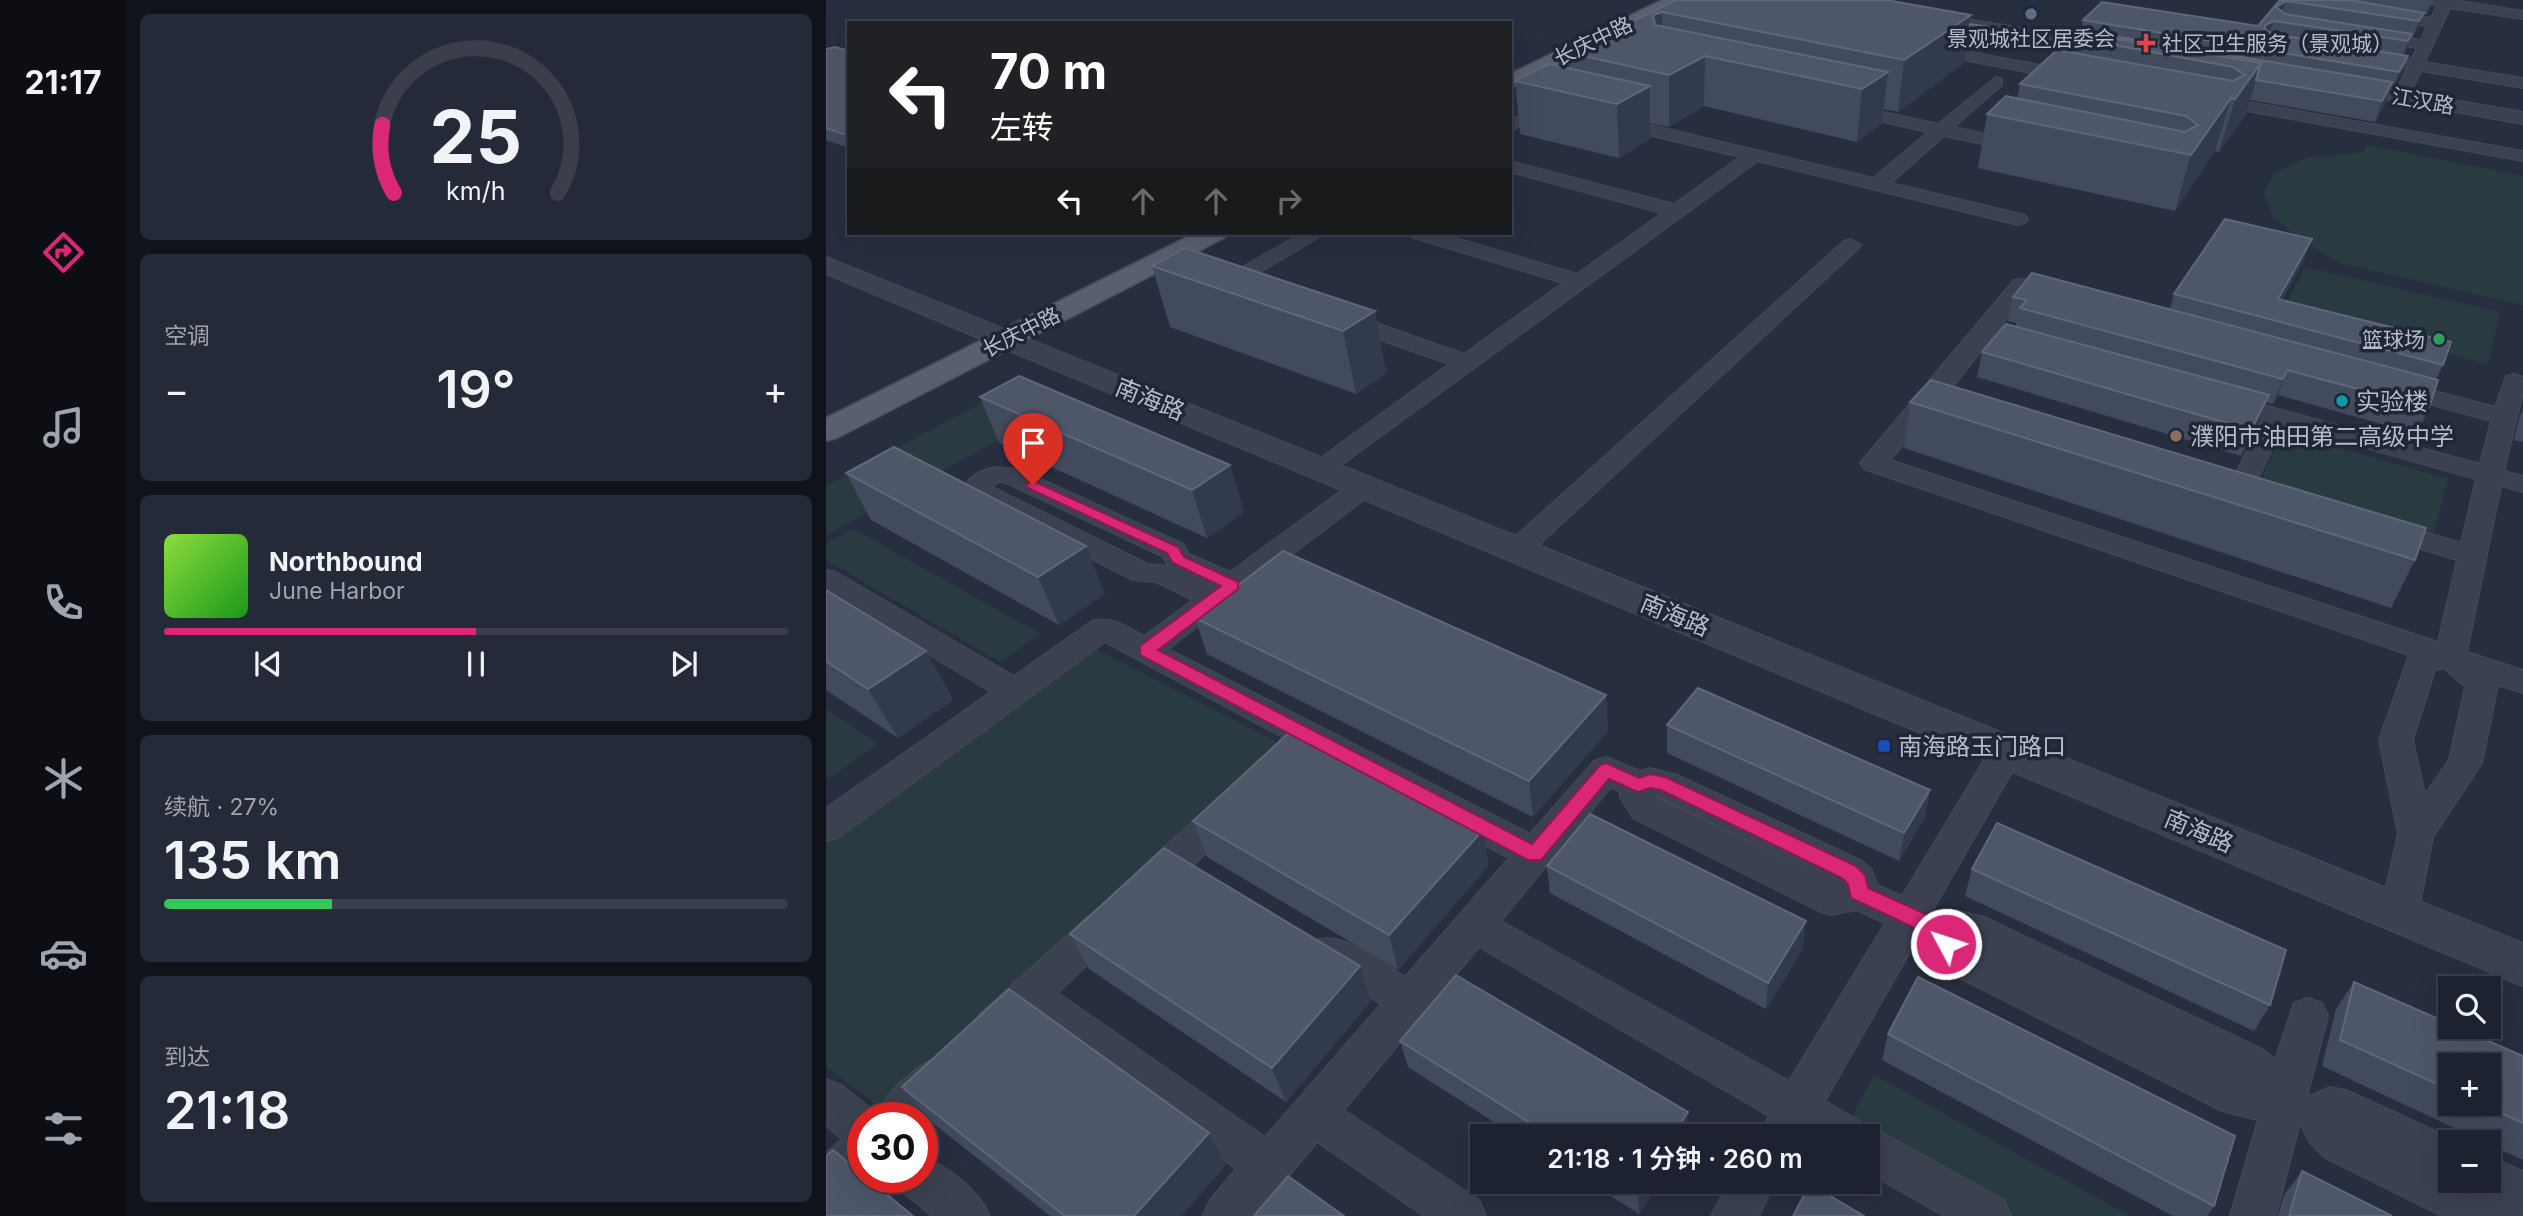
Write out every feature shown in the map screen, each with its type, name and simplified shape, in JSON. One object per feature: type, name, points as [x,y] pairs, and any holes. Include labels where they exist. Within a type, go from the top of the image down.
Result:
[{"type":"main road","name":"长庆中路","points":[[1512,67],[1647,0]]},
{"type":"main road","name":"长庆中路","points":[[1512,81],[1676,0]]},
{"type":"main road","name":"长庆中路","points":[[826,431],[1173,235]]},
{"type":"main road","name":"长庆中路","points":[[826,407],[994,335],[1211,235]]},
{"type":"street","points":[[2425,0],[2446,1],[2523,15]]},
{"type":"street","points":[[2402,97],[2426,45],[2440,23],[2446,1]]},
{"type":"street","points":[[2370,13],[2440,23]]},
{"type":"street","points":[[1929,18],[2131,52]]},
{"type":"street","points":[[2360,34],[2426,45]]},
{"type":"street","points":[[1913,47],[2089,79]]},
{"type":"street","points":[[2349,55],[2523,83]]},
{"type":"street","points":[[1877,185],[1941,130],[2003,84],[1970,77]]},
{"type":"street","name":"江汉路","points":[[2321,83],[2523,118]]},
{"type":"street","points":[[1512,97],[1537,103]]},
{"type":"street","points":[[2197,98],[2523,156]]},
{"type":"street","points":[[1821,103],[2036,150]]},
{"type":"street","points":[[1589,115],[2018,219]]},
{"type":"street","points":[[1320,468],[1755,155]]},
{"type":"street","points":[[1512,167],[1676,211]]},
{"type":"street","points":[[1214,290],[1312,235]]},
{"type":"street","points":[[1425,235],[1579,281]]},
{"type":"street","points":[[1517,550],[1851,245]]},
{"type":"street","name":"南海路","points":[[826,265],[2523,965]]},
{"type":"street","points":[[1256,265],[1261,289]]},
{"type":"street","points":[[2063,296],[2022,285],[1984,334],[1949,396],[1873,463],[2523,682]]},
{"type":"street","points":[[1325,312],[1465,362]]},
{"type":"street","points":[[1984,334],[2011,341]]},
{"type":"street","points":[[2370,380],[2504,417]]},
{"type":"street","points":[[2450,657],[2490,475],[2514,381]]},
{"type":"street","points":[[2197,393],[2523,484]]},
{"type":"street","points":[[2243,485],[2277,415]]},
{"type":"street","points":[[1170,566],[1173,550],[1010,475],[998,473],[984,478],[978,485],[981,492],[1143,573],[1170,566],[1224,592]]},
{"type":"street","points":[[2216,477],[2268,493]]},
{"type":"street","points":[[1146,650],[1365,486]]},
{"type":"street","points":[[2358,521],[2474,556]]},
{"type":"street","points":[[826,579],[1015,691]]},
{"type":"street","points":[[834,810],[1015,691],[1103,628],[1535,854]]},
{"type":"street","points":[[2399,914],[2416,834],[2465,763],[2482,684],[2450,657],[2422,660],[2396,740],[2416,834]]},
{"type":"street","points":[[914,1102],[1310,736]]},
{"type":"street","points":[[1474,925],[1789,1122],[1926,925],[2007,751]]},
{"type":"street","points":[[1226,1216],[1606,770],[1638,785],[1650,781],[1665,784],[1849,872],[1858,881],[1858,892],[1926,925],[1970,929],[2249,1064],[2339,1142],[2491,1216]]},
{"type":"street","points":[[1176,859],[1211,880]]},
{"type":"street","points":[[1305,937],[1410,1001]]},
{"type":"street","points":[[1028,995],[1269,1166]]},
{"type":"street","points":[[2253,1216],[2291,1102],[2308,1016]]},
{"type":"street","points":[[826,1099],[847,1116]]},
{"type":"street","points":[[2291,1102],[2346,1111],[2438,1154]]},
{"type":"street","points":[[1313,1114],[1463,1216]]},
{"type":"street","points":[[1880,1155],[1987,1216]]},
{"type":"street","points":[[826,1183],[847,1164]]},
{"type":"street","points":[[2501,1184],[2523,1195]]},
{"type":"street","points":[[938,1192],[967,1216]]},
{"type":"street","points":[[1734,1216],[1747,1194]]},
{"type":"shaded area","points":[[2367,145],[2523,176],[2523,305],[2340,263],[2298,238],[2273,217],[2264,192],[2274,173],[2310,157],[2363,153]]},
{"type":"shaded area","name":"篮球场","points":[[2305,267],[2500,312],[2488,364],[2282,313]]},
{"type":"shaded area","points":[[1004,391],[1050,411],[826,536],[826,486]]},
{"type":"shaded area","points":[[2282,432],[2448,479],[2434,532],[2261,480]]},
{"type":"shaded area","points":[[853,529],[1041,634],[1000,662],[826,560],[826,544]]},
{"type":"shaded area","points":[[1092,647],[1284,746],[894,1102],[872,1102],[826,1066],[826,843]]},
{"type":"shaded area","points":[[826,709],[879,744],[829,778],[826,776]]},
{"type":"shaded area","points":[[1874,1075],[2130,1216],[2011,1216],[1880,1141],[1880,1124],[1849,1123]]},
{"type":"building","points":[[1676,0],[1886,0],[1971,15],[1904,60],[1662,12],[1653,15],[1655,25],[1888,72],[1862,89],[1705,56],[1669,75],[1569,53]]},
{"type":"building","points":[[2280,0],[2350,0],[2424,13],[2419,21],[2286,1],[2276,7],[2285,14],[2412,34],[2408,41],[2274,21],[2265,25],[2265,29],[2273,34],[2408,56],[2399,72],[2083,20],[2102,2],[2258,26]]},
{"type":"building","points":[[1970,24],[1989,27],[1982,33],[1969,30]]},
{"type":"building","points":[[2071,29],[2392,82],[2382,101],[2256,80],[2261,63],[2076,32],[2068,47],[2055,45]]},
{"type":"building","points":[[2076,32],[2261,63],[2235,99],[2231,98],[2191,155],[1987,114],[2006,96],[2185,132],[2198,125],[2186,116],[2020,84],[2057,50],[2233,81],[2245,75],[2233,67],[2071,37]]},
{"type":"building","points":[[835,47],[847,50],[846,135],[826,128],[826,49]]},
{"type":"building","points":[[1549,64],[1650,86],[1617,104],[1515,81]]},
{"type":"building","points":[[2225,219],[2312,239],[2278,299],[2451,342],[2443,365],[2174,294]]},
{"type":"building","points":[[1185,248],[1375,311],[1343,331],[1152,266]]},
{"type":"building","points":[[2032,273],[2438,380],[2429,408],[2287,370],[2283,379],[2020,308],[2027,300],[2013,297]]},
{"type":"building","points":[[2006,324],[2269,395],[2251,430],[1982,352]]},
{"type":"building","points":[[1019,376],[1230,465],[1192,490],[980,397]]},
{"type":"building","points":[[1931,380],[2426,528],[2415,560],[1910,402]]},
{"type":"building","points":[[894,447],[1086,546],[1038,577],[846,473]]},
{"type":"building","points":[[1283,551],[1606,695],[1529,781],[1195,618]]},
{"type":"building","points":[[826,590],[926,651],[868,689],[826,661]]},
{"type":"building","points":[[1698,688],[1930,790],[1904,833],[1667,725]]},
{"type":"building","points":[[1292,730],[1483,830],[1389,935],[1193,821]]},
{"type":"building","points":[[1590,814],[1806,921],[1768,983],[1547,866]]},
{"type":"building","points":[[1997,823],[2286,950],[2270,1005],[1972,869]]},
{"type":"building","points":[[1164,848],[1360,966],[1272,1068],[1070,934]]},
{"type":"building","points":[[1456,975],[1688,1112],[1680,1124],[1532,1124],[1400,1041]]},
{"type":"building","points":[[1918,977],[2235,1136],[2214,1206],[1888,1034]]},
{"type":"building","points":[[2354,982],[2438,1019],[2438,1039],[2484,1039],[2523,1056],[2523,1123],[2501,1113],[2501,1053],[2438,1053],[2438,1085],[2340,1040]]},
{"type":"building","points":[[1009,989],[1209,1133],[1134,1216],[1065,1216],[938,1115],[938,1102],[921,1102],[902,1087]]},
{"type":"building","points":[[833,1150],[847,1162],[847,1193],[885,1193],[913,1216],[826,1216],[826,1156]]},
{"type":"building","points":[[2302,1171],[2392,1216],[2289,1216]]},
{"type":"building","points":[[1288,1176],[1344,1216],[1254,1216]]},
{"type":"building","points":[[1805,1194],[1827,1194],[1864,1216],[1793,1216]]},
{"type":"place","name":"景观城社区居委会","points":[[2031,14]]},
{"type":"place","name":"社区卫生服务（景观城）","points":[[2146,43]]},
{"type":"place","name":"篮球场","points":[[2439,339]]},
{"type":"place","name":"实验楼","points":[[2342,401]]},
{"type":"place","name":"濮阳市油田第二高级中学","points":[[2176,436]]},
{"type":"place","name":"南海路玉门路口","points":[[1884,746]]},
{"type":"route","points":[[1033,485],[1173,550],[1179,560],[1233,585],[1146,650],[1535,854],[1606,770],[1638,785],[1650,781],[1665,784],[1849,872],[1858,881],[1858,892],[1943,932],[1946,944]]}]
